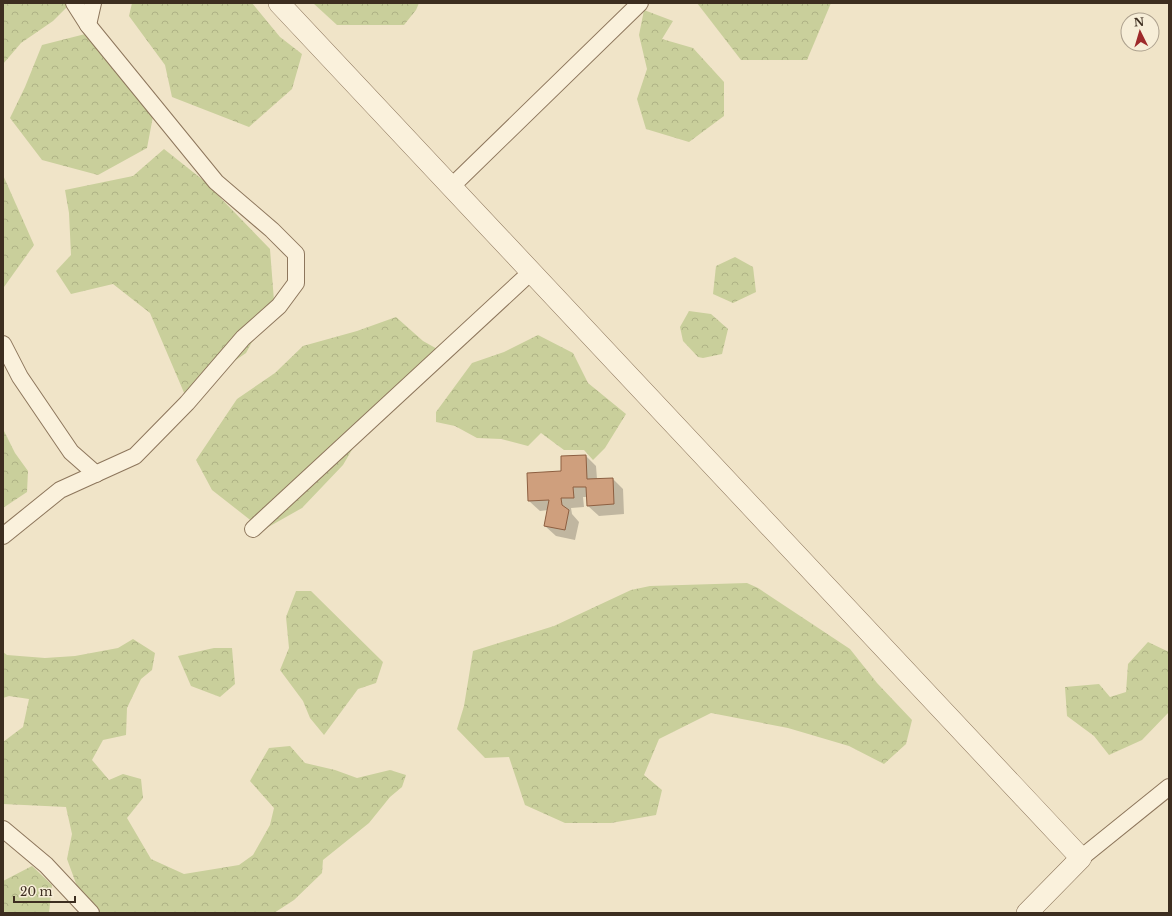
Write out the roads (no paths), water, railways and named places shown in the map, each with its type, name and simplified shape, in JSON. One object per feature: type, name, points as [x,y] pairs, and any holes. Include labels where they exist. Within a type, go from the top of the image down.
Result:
[{"type":"street","points":[[3,536],[60,490],[135,456],[187,403],[242,338],[279,306],[296,283],[296,254],[272,230],[216,182],[88,25],[74,3]]},
{"type":"street","points":[[88,25],[92,3]]},
{"type":"street","points":[[279,3],[1081,858]]},
{"type":"street","points":[[451,186],[640,3]]},
{"type":"street","points":[[253,529],[531,272]]},
{"type":"street","points":[[3,344],[20,377],[72,452],[96,474]]},
{"type":"street","points":[[1027,913],[1081,858],[1169,787]]},
{"type":"street","points":[[3,829],[46,865],[91,913]]}]
